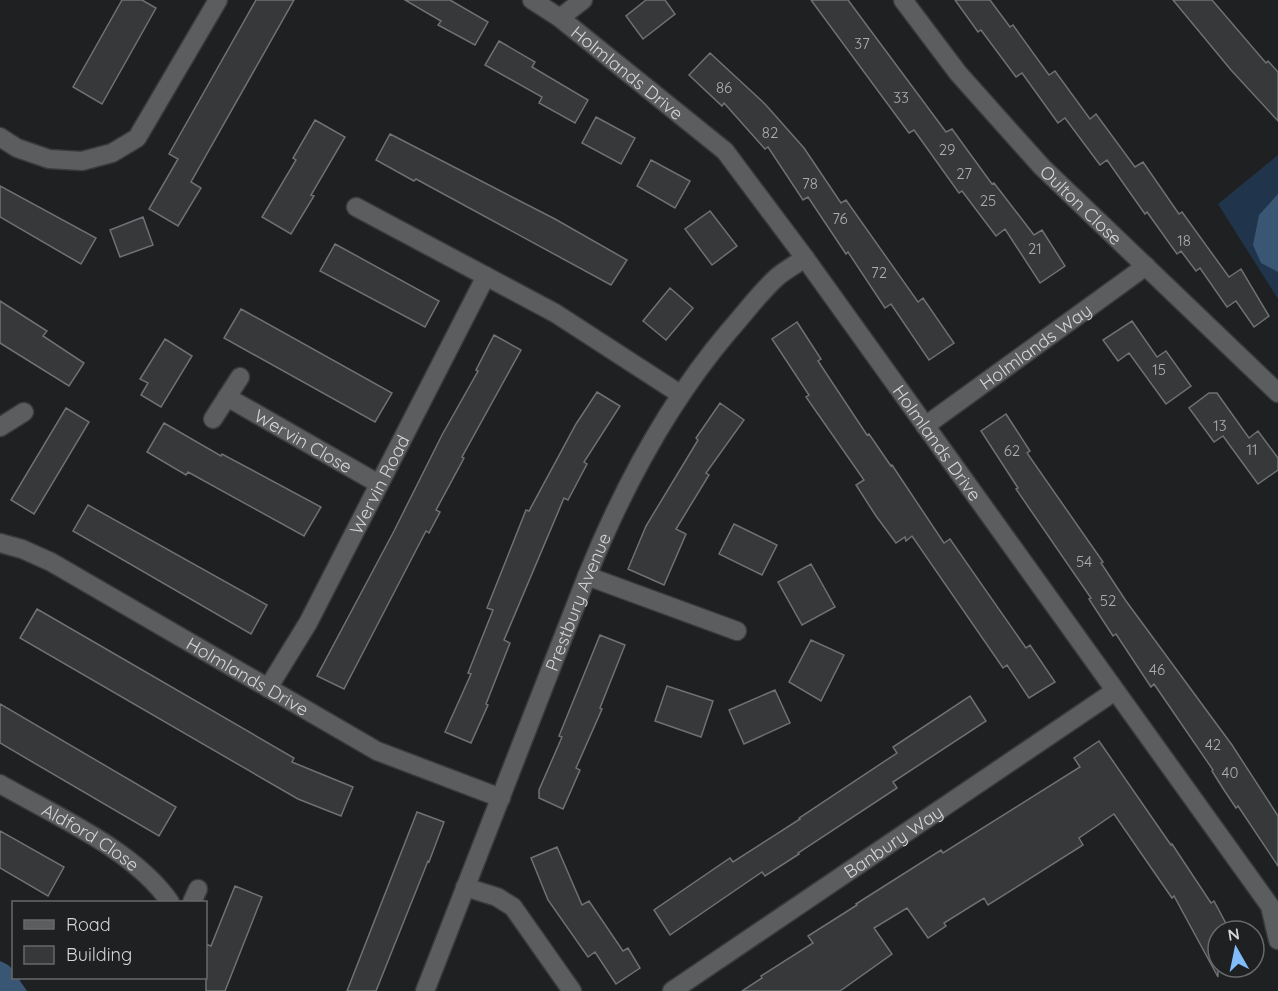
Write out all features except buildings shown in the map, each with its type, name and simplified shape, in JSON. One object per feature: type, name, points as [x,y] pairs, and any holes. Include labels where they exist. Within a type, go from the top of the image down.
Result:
[{"type":"street","points":[[0,137],[17,148],[49,159],[82,160],[112,153],[137,138],[218,0]]},
{"type":"street","name":"Holmlands Drive","points":[[532,0],[560,18],[725,151],[805,258],[1270,906],[1278,940]]},
{"type":"street","points":[[560,18],[583,0]]},
{"type":"street","name":"Oulton Close","points":[[903,0],[958,73],[1042,166],[1278,393]]},
{"type":"street","points":[[356,207],[555,313],[680,394]]},
{"type":"street","name":"Prestbury Avenue","points":[[425,991],[586,576],[637,466],[666,416],[702,363],[776,279],[805,258]]},
{"type":"street","name":"Holmlands Way","points":[[925,426],[1146,266]]},
{"type":"street","name":"Wervin Road","points":[[268,688],[308,623],[486,276]]},
{"type":"street","points":[[213,419],[240,377]]},
{"type":"street","name":"Wervin Close","points":[[227,397],[379,484]]},
{"type":"street","points":[[0,427],[24,412]]},
{"type":"street","name":"Holmlands Drive","points":[[0,543],[51,561],[377,751],[501,798]]},
{"type":"street","points":[[586,576],[737,631]]},
{"type":"street","name":"Banbury Way","points":[[672,991],[1115,691]]},
{"type":"street","name":"Aldford Close","points":[[0,784],[88,834],[137,866],[168,901]]},
{"type":"street","points":[[465,887],[497,897],[513,907],[572,991]]},
{"type":"shaded area","points":[[1278,155],[1278,299],[1218,204]]},
{"type":"shaded area","points":[[1278,194],[1278,272],[1261,263],[1253,245],[1259,215]]},
{"type":"shaded area","points":[[0,961],[10,967],[12,979],[19,979],[27,991],[0,991]]}]
